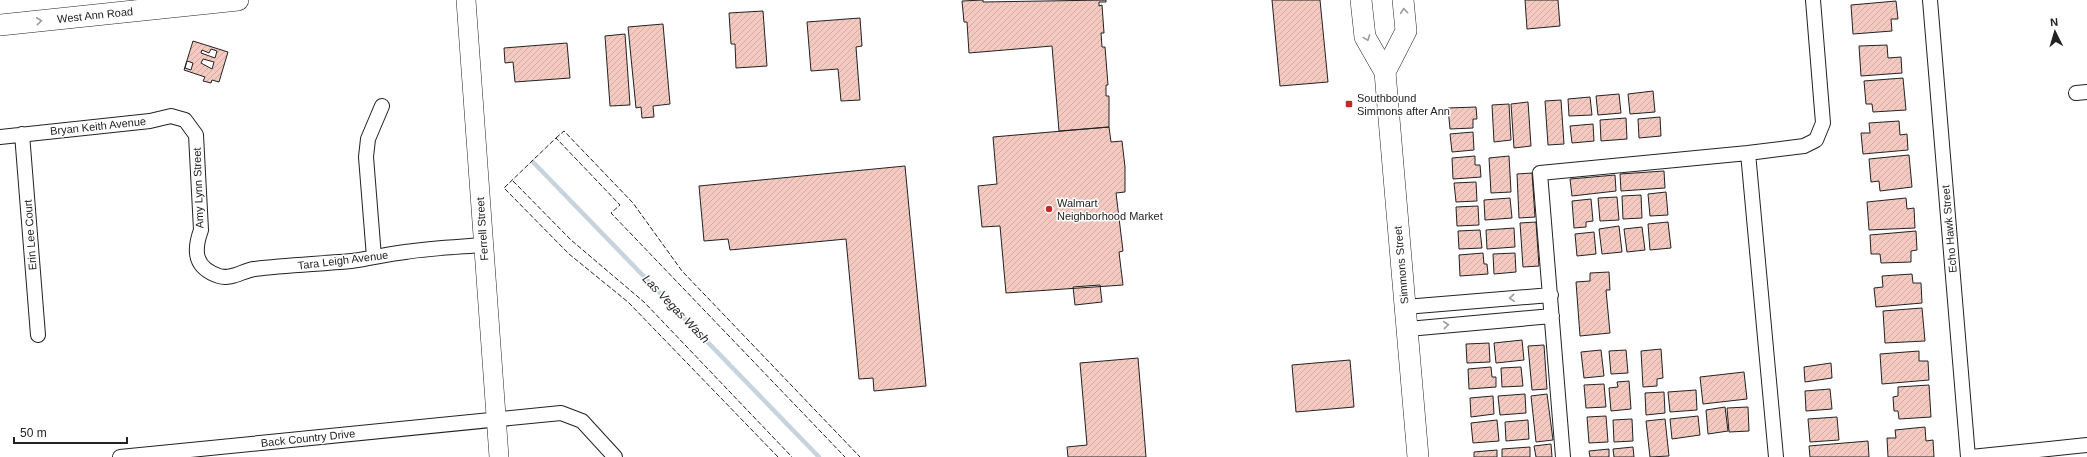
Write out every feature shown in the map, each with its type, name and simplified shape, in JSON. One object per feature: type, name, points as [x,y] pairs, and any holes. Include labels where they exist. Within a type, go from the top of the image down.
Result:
[{"type":"main road","name":"West Ann Road","points":[[0,25],[238,0]]},
{"type":"main road","name":"Simmons Street","points":[[1361,0],[1365,37],[1385,72],[1418,457]]},
{"type":"main road","points":[[1385,72],[1406,31],[1403,0]]},
{"type":"street","name":"Ferrell Street","points":[[466,0],[499,457]]},
{"type":"street","points":[[1563,457],[1540,173],[1748,153],[1804,146],[1816,140],[1822,123],[1812,0]]},
{"type":"street","name":"Echo Hawk Street","points":[[1930,0],[1968,457]]},
{"type":"street","points":[[374,257],[366,157],[368,139],[382,106]]},
{"type":"street","name":"Bryan Keith Avenue","points":[[0,137],[150,121],[171,116],[185,120],[191,127]]},
{"type":"street","name":"Amy Lynn Street","points":[[191,127],[196,135],[201,230],[196,243],[196,254],[198,260],[206,270]]},
{"type":"street","name":"Erin Lee Court","points":[[22,134],[38,335]]},
{"type":"street","points":[[1748,153],[1776,457]]},
{"type":"street","name":"Tara Leigh Avenue","points":[[206,270],[220,276],[230,277],[252,269],[353,261],[406,252],[483,245]]},
{"type":"street","points":[[1405,307],[1551,295]]},
{"type":"street","points":[[1408,329],[1552,316]]},
{"type":"street","name":"Back Country Drive","points":[[120,457],[254,450],[496,419],[561,413],[570,415],[582,421],[615,457]]},
{"type":"street","points":[[1972,457],[2087,445]]},
{"type":"building","points":[[983,0],[983,2],[1106,0],[1106,2],[1099,2],[1099,6],[1102,5],[1104,33],[1101,33],[1102,47],[1105,47],[1108,85],[1106,85],[1106,96],[1109,96],[1109,127],[1059,131],[1052,46],[969,53],[967,22],[964,22],[962,1]]},
{"type":"building","points":[[1272,0],[1320,0],[1328,82],[1280,86]]},
{"type":"building","points":[[1525,0],[1558,0],[1560,26],[1527,29]]},
{"type":"building","points":[[1896,1],[1898,19],[1891,19],[1892,31],[1853,34],[1851,5]]},
{"type":"building","points":[[763,11],[767,66],[736,68],[735,44],[731,44],[729,13]]},
{"type":"building","points":[[860,18],[862,46],[856,47],[860,100],[841,101],[838,69],[811,71],[807,22]]},
{"type":"building","points":[[663,24],[670,104],[653,106],[654,117],[642,118],[641,107],[636,108],[628,27]]},
{"type":"building","points":[[625,34],[630,105],[610,106],[605,36]]},
{"type":"building","points":[[193,41],[228,52],[219,82],[212,80],[211,83],[203,81],[205,77],[184,70]],"holes":[[[211,49],[217,51],[215,58],[201,53],[202,50],[209,53]],[[203,59],[214,62],[212,69],[201,63]],[[187,61],[193,63],[191,70],[185,68]]]},
{"type":"building","points":[[567,43],[570,78],[515,82],[513,62],[505,63],[504,48]]},
{"type":"building","points":[[1887,45],[1888,58],[1901,57],[1902,73],[1861,76],[1859,46]]},
{"type":"building","points":[[1903,78],[1906,110],[1873,112],[1872,104],[1866,104],[1864,81]]},
{"type":"building","points":[[1653,91],[1655,112],[1630,114],[1628,94]]},
{"type":"building","points":[[1619,94],[1621,113],[1598,115],[1596,96]]},
{"type":"building","points":[[1590,97],[1592,115],[1569,116],[1568,99]]},
{"type":"building","points":[[1561,100],[1564,144],[1548,145],[1545,101]]},
{"type":"building","points":[[1528,102],[1531,146],[1514,148],[1511,104]]},
{"type":"building","points":[[1509,104],[1511,140],[1494,142],[1492,105]]},
{"type":"building","points":[[1476,107],[1477,119],[1473,119],[1473,128],[1450,129],[1448,108]]},
{"type":"building","points":[[1660,117],[1661,136],[1639,138],[1638,119]]},
{"type":"building","points":[[1626,118],[1627,139],[1601,141],[1600,120]]},
{"type":"building","points":[[1899,121],[1900,135],[1907,134],[1908,150],[1863,154],[1861,133],[1870,133],[1869,123]]},
{"type":"building","points":[[1593,124],[1594,141],[1572,143],[1570,126]]},
{"type":"building","name":"Walmart Neighborhood Market","points":[[1109,127],[1111,142],[1122,141],[1125,167],[1125,192],[1116,193],[1123,251],[1119,252],[1123,285],[1006,293],[1000,226],[982,227],[978,186],[997,184],[993,137]]},
{"type":"building","points":[[1473,132],[1474,150],[1452,152],[1450,134]]},
{"type":"building","points":[[1909,155],[1912,187],[1880,191],[1879,181],[1871,182],[1869,159]]},
{"type":"building","points":[[1475,156],[1475,165],[1480,165],[1481,177],[1453,179],[1452,158]]},
{"type":"building","points":[[1509,156],[1511,192],[1491,193],[1489,158]]},
{"type":"building","points":[[905,166],[926,386],[874,391],[873,378],[859,379],[846,239],[730,250],[728,239],[704,241],[699,186]]},
{"type":"building","points":[[1664,171],[1665,188],[1621,191],[1620,174]]},
{"type":"building","points":[[1532,173],[1535,217],[1519,218],[1517,174]]},
{"type":"building","points":[[1615,175],[1616,191],[1572,196],[1570,179]]},
{"type":"building","points":[[1476,182],[1477,201],[1456,202],[1454,183]]},
{"type":"building","points":[[1666,192],[1668,215],[1650,216],[1648,194]]},
{"type":"building","points":[[1641,195],[1642,218],[1623,219],[1622,196]]},
{"type":"building","points":[[1617,197],[1619,220],[1600,221],[1598,198]]},
{"type":"building","points":[[1510,198],[1512,218],[1485,220],[1484,200]]},
{"type":"building","points":[[1906,198],[1907,209],[1914,208],[1915,228],[1869,230],[1867,202]]},
{"type":"building","points":[[1591,199],[1593,221],[1586,222],[1586,227],[1574,228],[1572,201]]},
{"type":"building","points":[[1478,206],[1479,225],[1457,226],[1456,207]]},
{"type":"building","points":[[1536,222],[1539,266],[1523,267],[1520,223]]},
{"type":"building","points":[[1668,222],[1671,248],[1650,250],[1648,224]]},
{"type":"building","points":[[1619,226],[1622,252],[1602,254],[1599,229]]},
{"type":"building","points":[[1642,227],[1645,250],[1627,252],[1624,229]]},
{"type":"building","points":[[1514,228],[1515,247],[1487,249],[1486,230]]},
{"type":"building","points":[[1480,230],[1482,248],[1459,249],[1458,231]]},
{"type":"building","points":[[1916,231],[1917,250],[1911,251],[1911,262],[1881,263],[1880,254],[1871,254],[1870,235]]},
{"type":"building","points":[[1594,232],[1596,254],[1577,256],[1575,234]]},
{"type":"building","points":[[1483,253],[1484,264],[1487,264],[1488,274],[1460,276],[1459,255]]},
{"type":"building","points":[[1515,253],[1516,272],[1494,274],[1493,254]]},
{"type":"building","points":[[1609,272],[1610,290],[1606,290],[1610,333],[1580,336],[1576,282],[1590,281],[1590,273]]},
{"type":"building","points":[[1912,274],[1913,283],[1921,283],[1922,303],[1876,307],[1874,288],[1883,287],[1882,276]]},
{"type":"building","points":[[1100,285],[1102,302],[1075,305],[1073,287]]},
{"type":"building","points":[[1922,308],[1925,341],[1885,343],[1883,311]]},
{"type":"building","points":[[1522,340],[1524,360],[1496,363],[1494,343]]},
{"type":"building","points":[[1489,343],[1490,362],[1467,363],[1466,344]]},
{"type":"building","points":[[1544,345],[1547,389],[1532,390],[1528,346]]},
{"type":"building","points":[[1661,349],[1663,378],[1657,379],[1657,386],[1643,387],[1641,351]]},
{"type":"building","points":[[1601,350],[1604,376],[1584,378],[1581,352]]},
{"type":"building","points":[[1626,350],[1628,373],[1611,374],[1609,351]]},
{"type":"building","points":[[1919,351],[1919,361],[1928,361],[1929,380],[1882,384],[1880,354]]},
{"type":"building","points":[[1138,358],[1146,457],[1068,457],[1067,447],[1087,445],[1080,363]]},
{"type":"building","points":[[1350,360],[1354,407],[1296,412],[1292,365]]},
{"type":"building","points":[[1831,363],[1832,378],[1805,382],[1804,367]]},
{"type":"building","points":[[1491,367],[1492,377],[1496,377],[1496,387],[1469,389],[1468,369]]},
{"type":"building","points":[[1521,367],[1523,386],[1502,387],[1501,368]]},
{"type":"building","points":[[1744,372],[1747,399],[1703,404],[1700,377]]},
{"type":"building","points":[[1629,381],[1631,409],[1611,411],[1609,388],[1618,387],[1617,382]]},
{"type":"building","points":[[1604,384],[1606,407],[1586,408],[1584,385]]},
{"type":"building","points":[[1929,385],[1931,417],[1899,419],[1898,411],[1894,411],[1893,397],[1898,396],[1898,387]]},
{"type":"building","points":[[1830,389],[1832,409],[1806,411],[1805,391]]},
{"type":"building","points":[[1696,390],[1697,410],[1670,412],[1668,392]]},
{"type":"building","points":[[1664,392],[1665,413],[1646,415],[1645,393]]},
{"type":"building","points":[[1525,394],[1526,413],[1500,415],[1498,396]]},
{"type":"building","points":[[1547,394],[1553,440],[1536,442],[1531,396]]},
{"type":"building","points":[[1493,396],[1494,414],[1471,417],[1470,398]]},
{"type":"building","points":[[1725,407],[1728,431],[1708,434],[1706,410]]},
{"type":"building","points":[[1748,407],[1749,431],[1729,432],[1727,408]]},
{"type":"building","points":[[1606,416],[1608,442],[1589,443],[1587,417]]},
{"type":"building","points":[[1698,416],[1700,435],[1672,439],[1670,419]]},
{"type":"building","points":[[1837,417],[1839,440],[1810,442],[1808,419]]},
{"type":"building","points":[[1632,419],[1633,441],[1614,442],[1613,420]]},
{"type":"building","points":[[1665,419],[1669,456],[1650,457],[1646,421]]},
{"type":"building","points":[[1497,420],[1499,441],[1473,443],[1471,423]]},
{"type":"building","points":[[1528,420],[1529,439],[1506,441],[1505,422]]},
{"type":"building","points":[[1925,427],[1926,441],[1933,440],[1934,457],[1888,457],[1887,438],[1896,438],[1895,430]]},
{"type":"building","points":[[1868,441],[1869,457],[1810,457],[1809,446]]},
{"type":"building","points":[[1551,444],[1552,457],[1536,457],[1534,446]]},
{"type":"building","points":[[1530,447],[1530,457],[1502,457],[1502,449]]},
{"type":"building","points":[[1633,447],[1634,457],[1614,457],[1613,449]]},
{"type":"building","points":[[1609,449],[1609,457],[1590,457],[1589,451]]},
{"type":"building","points":[[1497,450],[1497,457],[1474,457],[1474,452]]},
{"type":"waterway","name":"Las Vegas Wash","points":[[533,162],[819,457]]},
{"type":"fence","points":[[556,138],[564,131],[633,203],[682,271],[860,457]]},
{"type":"fence","points":[[778,457],[628,302],[569,254],[504,188],[556,138],[620,205],[611,213],[845,457]]},
{"type":"fence","points":[[513,181],[571,240],[644,302],[792,457]]},
{"type":"place","name":"Southbound Simmons after Ann","points":[[1349,104]]},
{"type":"place","name":"Walmart Neighborhood Market","points":[[1049,209]]}]
